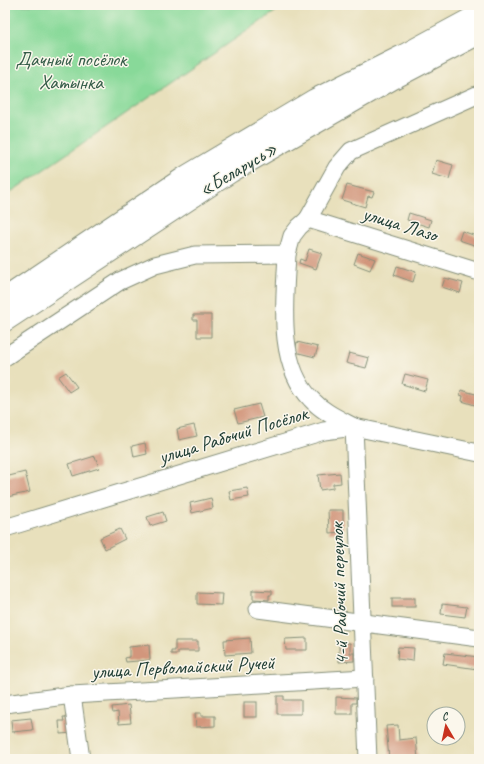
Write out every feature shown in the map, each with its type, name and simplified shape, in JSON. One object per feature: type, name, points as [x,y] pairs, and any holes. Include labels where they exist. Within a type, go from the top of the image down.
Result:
[{"type":"highway","name":"«Беларусь»","points":[[5,299],[192,173],[315,100],[405,55],[479,15]]},
{"type":"highway","name":"«Беларусь»","points":[[5,320],[231,171],[393,78],[479,33]]},
{"type":"street","points":[[354,427],[329,414],[311,400],[301,387],[294,369],[284,323],[287,254],[292,236],[308,219],[337,167],[351,151],[479,94]]},
{"type":"street","name":"улица Лазо","points":[[308,219],[479,272]]},
{"type":"street","points":[[5,357],[120,281],[156,265],[194,255],[287,254]]},
{"type":"street","name":"улица Рабочий Посёлок","points":[[5,528],[324,431],[354,427],[479,452]]},
{"type":"street","name":"4-й Рабочий переулок","points":[[354,427],[368,759]]},
{"type":"street","points":[[258,609],[479,638]]},
{"type":"street","name":"улица Первомайский Ручей","points":[[5,704],[72,696],[365,678]]},
{"type":"street","points":[[72,696],[81,759]]},
{"type":"green space","name":"Дачный посёлок Хатынка","points":[[5,5],[285,5],[5,196]]},
{"type":"building","points":[[436,160],[453,165],[449,179],[432,174]]},
{"type":"building","points":[[347,185],[374,192],[372,197],[368,196],[365,207],[342,200]]},
{"type":"building","points":[[409,213],[431,220],[429,227],[407,220]]},
{"type":"building","points":[[462,231],[479,237],[477,246],[459,240]]},
{"type":"building","points":[[309,249],[322,253],[316,269],[299,263],[300,259],[305,261]]},
{"type":"building","points":[[358,253],[375,259],[370,270],[354,264]]},
{"type":"building","points":[[397,266],[416,272],[413,282],[394,275]]},
{"type":"building","points":[[445,278],[463,283],[460,293],[442,287]]},
{"type":"building","points":[[193,315],[211,315],[211,337],[197,337],[197,320],[193,320]]},
{"type":"building","points":[[297,342],[318,347],[315,357],[295,352]]},
{"type":"building","points":[[349,353],[369,358],[366,368],[346,363]]},
{"type":"building","points":[[66,372],[77,387],[69,392],[58,377]]},
{"type":"building","points":[[405,374],[428,380],[425,391],[402,384]]},
{"type":"building","points":[[461,390],[479,395],[478,406],[462,401],[463,396],[460,395]]},
{"type":"building","points":[[259,404],[263,417],[238,423],[234,410]]},
{"type":"building","points":[[194,425],[197,436],[179,440],[177,429]]},
{"type":"building","points":[[145,443],[147,454],[134,457],[132,446]]},
{"type":"building","points":[[95,456],[99,468],[73,476],[69,464]]},
{"type":"building","points":[[25,472],[30,492],[7,497],[5,477]]},
{"type":"building","points":[[340,473],[341,483],[333,484],[333,488],[320,490],[318,475]]},
{"type":"building","points":[[247,488],[249,497],[231,500],[229,491]]},
{"type":"building","points":[[211,498],[213,508],[192,513],[190,503]]},
{"type":"building","points":[[328,510],[343,510],[343,532],[329,533]]},
{"type":"building","points":[[163,512],[166,521],[150,526],[147,517]]},
{"type":"building","points":[[120,529],[125,539],[105,549],[100,538]]},
{"type":"building","points":[[253,590],[272,591],[272,595],[269,595],[269,600],[253,599]]},
{"type":"building","points":[[197,592],[222,593],[221,605],[197,604]]},
{"type":"building","points":[[392,598],[415,598],[415,607],[392,607]]},
{"type":"building","points":[[442,604],[467,607],[465,617],[441,614]]},
{"type":"building","points":[[250,638],[251,653],[225,655],[224,640]]},
{"type":"building","points":[[307,638],[307,650],[286,650],[285,639]]},
{"type":"building","points":[[175,641],[198,641],[198,651],[178,651],[178,654],[171,654],[171,651],[175,651]]},
{"type":"building","points":[[339,643],[350,643],[350,653],[354,653],[354,661],[339,662]]},
{"type":"building","points":[[149,645],[150,660],[126,662],[125,658],[129,657],[129,647]]},
{"type":"building","points":[[398,647],[414,648],[413,661],[397,659]]},
{"type":"building","points":[[445,653],[479,657],[477,669],[443,664]]},
{"type":"building","points":[[277,696],[284,696],[284,700],[301,700],[301,714],[277,714]]},
{"type":"building","points":[[336,697],[356,698],[356,703],[352,703],[352,714],[336,714]]},
{"type":"building","points":[[244,702],[257,702],[257,717],[244,717]]},
{"type":"building","points":[[129,705],[131,723],[119,724],[118,712],[113,713],[112,707]]},
{"type":"building","points":[[195,713],[201,713],[201,716],[215,716],[215,726],[196,727]]},
{"type":"building","points":[[63,717],[69,717],[73,733],[60,734],[59,721],[64,721]]},
{"type":"building","points":[[31,718],[33,730],[12,732],[11,720]]},
{"type":"building","points":[[398,725],[399,740],[416,738],[418,759],[389,759],[386,726]]}]
